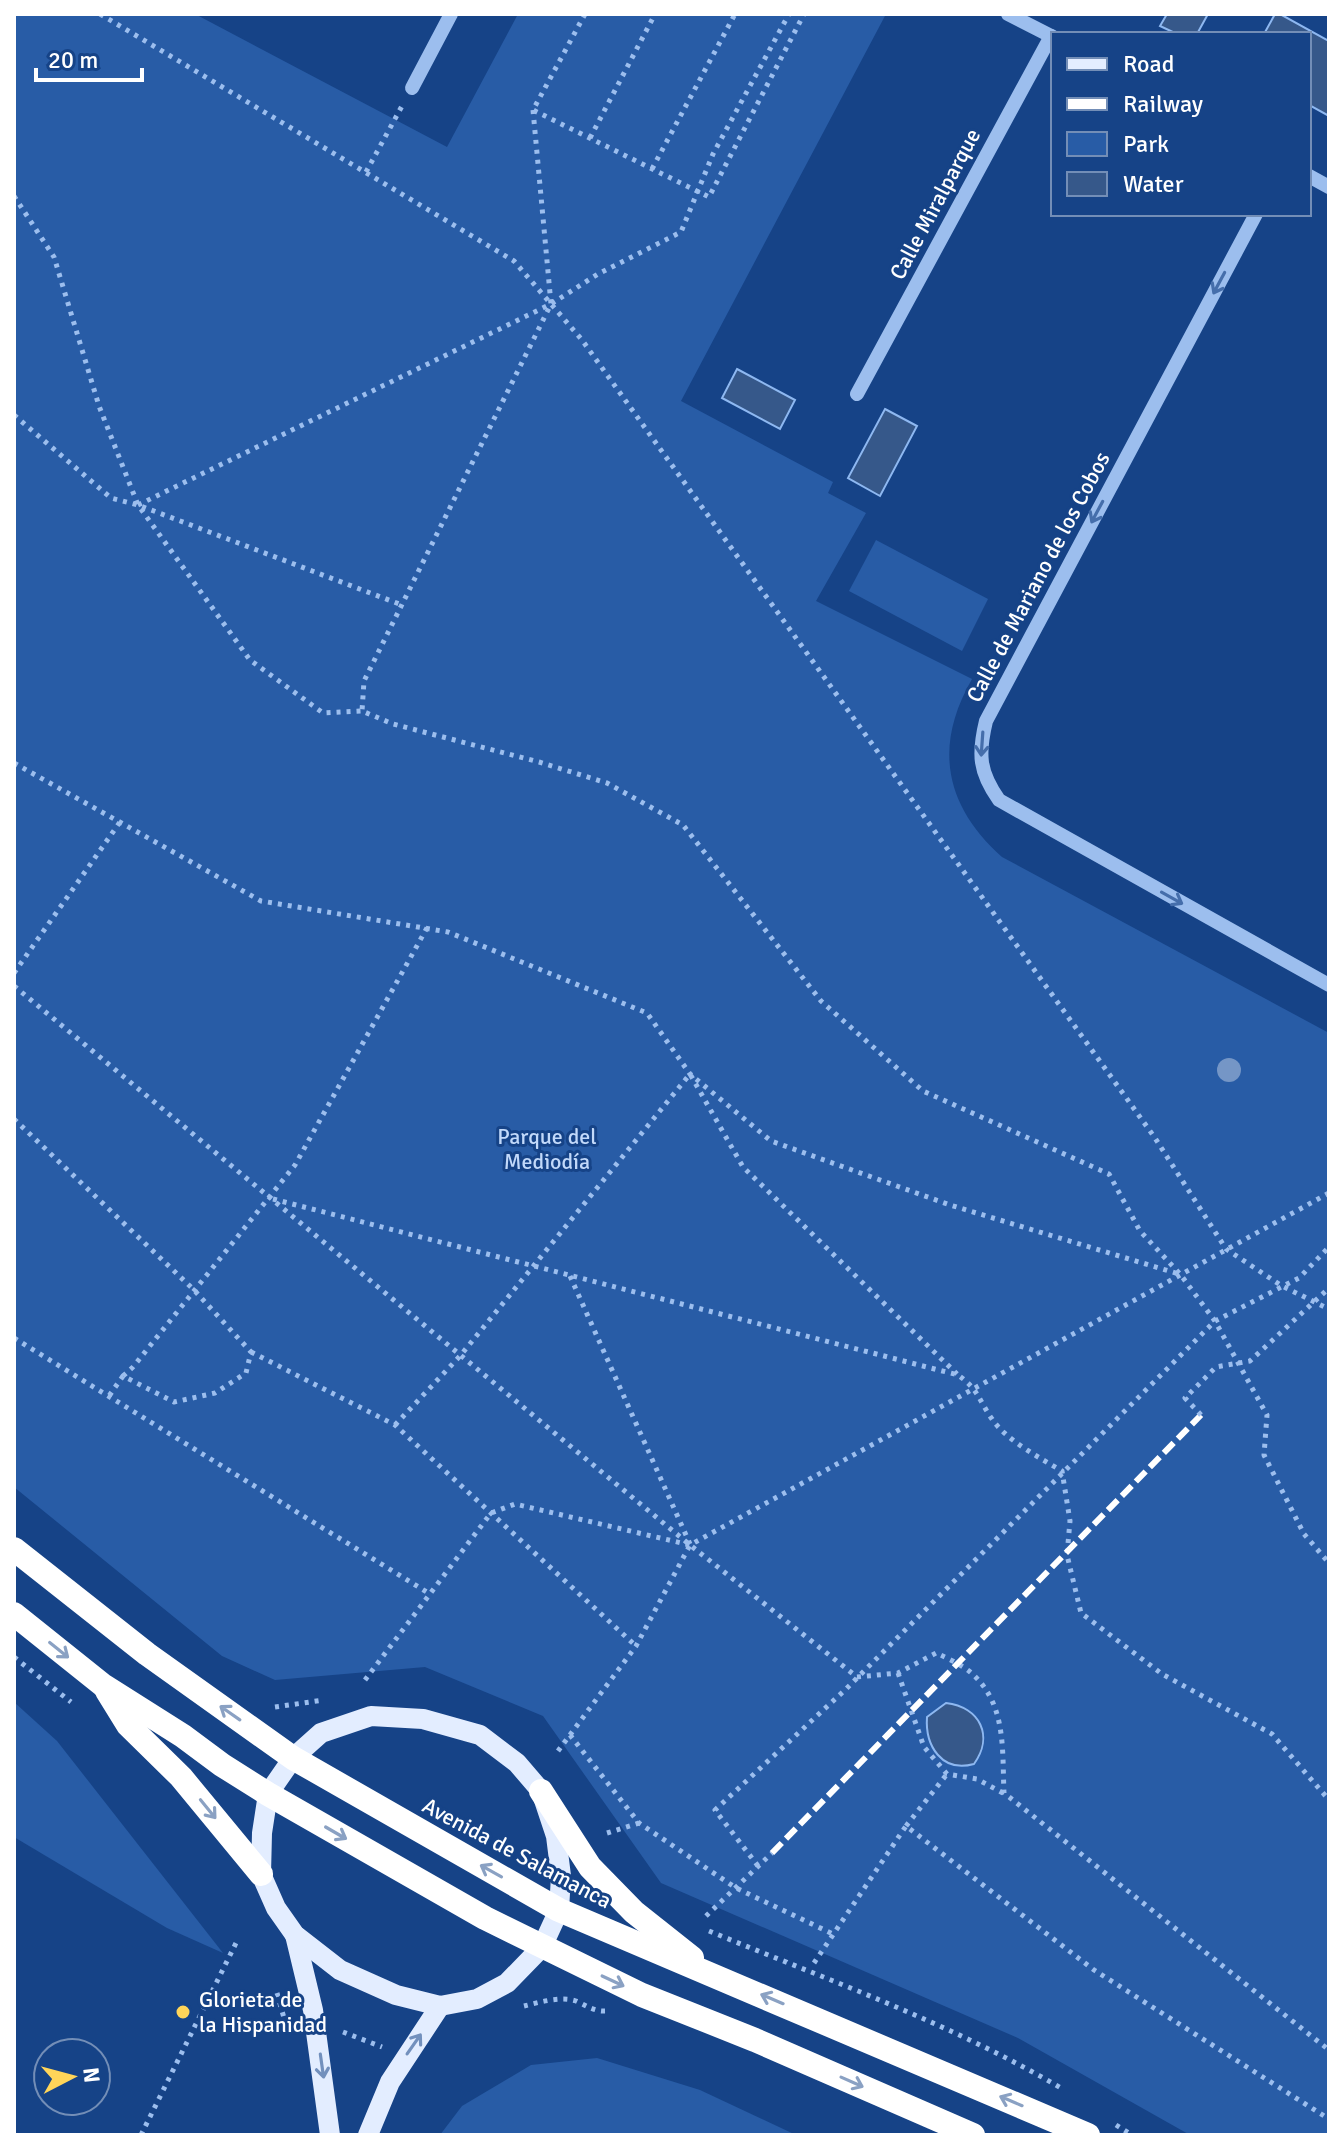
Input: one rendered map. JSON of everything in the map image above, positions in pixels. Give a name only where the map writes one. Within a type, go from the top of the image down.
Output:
[{"type":"highway","name":"Avenida de Salamanca","points":[[14,1549],[147,1654],[293,1758],[559,1910],[1088,2135]]},
{"type":"highway","points":[[14,1614],[104,1686],[268,1794],[485,1918],[642,1995],[755,2040],[973,2135]]},
{"type":"highway","points":[[104,1686],[128,1725],[181,1777],[261,1874]]},
{"type":"highway","points":[[541,1791],[590,1867],[634,1912],[705,1971]]},
{"type":"main road","points":[[371,1716],[423,1719],[480,1735],[517,1763],[541,1791],[556,1836],[561,1876],[559,1910],[542,1947],[507,1983],[477,1999],[440,2006],[396,1995],[340,1970],[295,1935],[276,1908],[261,1874],[262,1833],[268,1794],[293,1758],[321,1733],[371,1716]]},
{"type":"main road","points":[[295,1935],[317,2030],[330,2135]]},
{"type":"main road","points":[[368,2135],[390,2082],[440,2006]]},
{"type":"street","points":[[412,88],[451,14]]},
{"type":"street","points":[[1008,14],[1051,36]]},
{"type":"street","name":"Calle Miralparque","points":[[857,394],[1051,38]]},
{"type":"street","points":[[1311,177],[1329,187]]},
{"type":"street","name":"Calle de Mariano de los Cobos","points":[[1255,216],[986,721],[980,748],[985,780],[999,800],[1329,985]]},
{"type":"path","points":[[100,14],[514,261],[582,340],[1155,1138],[1226,1249],[1282,1286],[1329,1309]]},
{"type":"path","points":[[362,711],[364,681],[551,304],[533,110],[585,14]]},
{"type":"path","points":[[590,138],[655,14]]},
{"type":"path","points":[[652,169],[735,14]]},
{"type":"path","points":[[138,505],[551,304],[598,274],[681,232],[713,154],[789,14]]},
{"type":"path","points":[[533,110],[709,197],[804,14]]},
{"type":"path","points":[[366,172],[412,88]]},
{"type":"path","points":[[14,196],[54,257],[99,406],[138,505],[250,660],[323,713],[362,711],[393,724],[607,783],[683,825],[821,1001],[923,1091],[1109,1174],[1140,1231],[1180,1274],[1215,1321],[1267,1415],[1264,1455],[1304,1534],[1329,1563]]},
{"type":"path","points":[[14,415],[111,498],[138,505],[402,605]]},
{"type":"path","points":[[14,763],[261,901],[428,926],[647,1013],[690,1074],[743,1167],[974,1387],[993,1422],[1031,1453],[1062,1471]]},
{"type":"path","points":[[14,973],[120,822]]},
{"type":"path","points":[[109,1396],[295,1165],[428,926]]},
{"type":"path","points":[[14,986],[690,1545],[857,1677],[898,1673],[936,1653],[969,1671],[992,1696],[1002,1728],[1004,1793]]},
{"type":"path","points":[[690,1074],[771,1141],[950,1205],[1180,1274]]},
{"type":"path","points":[[395,1425],[460,1356],[690,1074]]},
{"type":"path","points":[[14,1119],[194,1290],[251,1352],[395,1425],[636,1646]]},
{"type":"path","points":[[558,1751],[636,1646],[690,1545],[1329,1193]]},
{"type":"path","points":[[270,1198],[958,1375]]},
{"type":"path","points":[[758,1866],[715,1810],[857,1677],[1215,1321],[1299,1278],[1329,1247]]},
{"type":"path","points":[[570,1275],[690,1545]]},
{"type":"path","points":[[1201,1415],[1185,1398],[1216,1367],[1250,1361],[1329,1288]]},
{"type":"path","points":[[14,1338],[430,1594]]},
{"type":"path","points":[[123,1376],[174,1402],[215,1393],[246,1373],[251,1352]]},
{"type":"path","points":[[1062,1471],[1070,1521],[1067,1555],[1081,1613],[1162,1674],[1272,1734],[1329,1800]]},
{"type":"path","points":[[365,1680],[491,1513],[515,1504],[690,1545]]},
{"type":"path","points":[[14,1657],[76,1706]]},
{"type":"path","points":[[898,1673],[924,1747],[947,1774],[977,1779],[1004,1793],[1329,2050]]},
{"type":"path","points":[[570,1735],[639,1823],[736,1888],[833,1934]]},
{"type":"path","points":[[814,1963],[906,1826],[947,1774]]},
{"type":"path","points":[[607,1833],[639,1823]]},
{"type":"path","points":[[906,1826],[1094,1970],[1329,2119]]},
{"type":"path","points":[[706,1916],[772,1853]]},
{"type":"path","points":[[141,2135],[238,1939]]},
{"type":"path","points":[[276,1987],[281,2013],[294,2032],[341,2031],[406,2056]]},
{"type":"path","points":[[522,2007],[544,2001],[572,2000],[598,2012],[613,2011]]},
{"type":"green space","name":"Parque del Mediodía","points":[[14,14],[195,14],[447,147],[518,14],[886,14],[681,401],[833,482],[828,493],[866,513],[816,601],[972,679],[952,728],[949,752],[951,774],[957,796],[968,817],[1002,857],[1329,1033],[1329,2135],[1190,2135],[1018,2038],[661,1883],[543,1716],[425,1667],[275,1680],[222,1656],[14,1487]]},
{"type":"green space","points":[[876,540],[988,599],[962,651],[849,591]]},
{"type":"green space","points":[[14,1702],[57,1741],[223,1953],[167,1928],[14,1837]]},
{"type":"green space","points":[[597,2058],[700,2090],[796,2135],[440,2135],[462,2106],[531,2065]]},
{"type":"water","points":[[1167,14],[1208,14],[1198,32],[1173,32],[1160,26]]},
{"type":"water","points":[[1275,14],[1280,14],[1329,41],[1329,116],[1311,106],[1311,32],[1265,32]]},
{"type":"water","points":[[737,369],[795,400],[780,429],[722,398]]},
{"type":"water","points":[[885,409],[917,426],[880,496],[848,478]]},
{"type":"water","points":[[946,1703],[968,1710],[980,1724],[983,1743],[974,1764],[953,1765],[938,1755],[933,1747],[927,1717]]},
{"type":"railway","points":[[772,1853],[1201,1415]]},
{"type":"place","name":"Glorieta de la Hispanidad","points":[[183,2012]]}]
